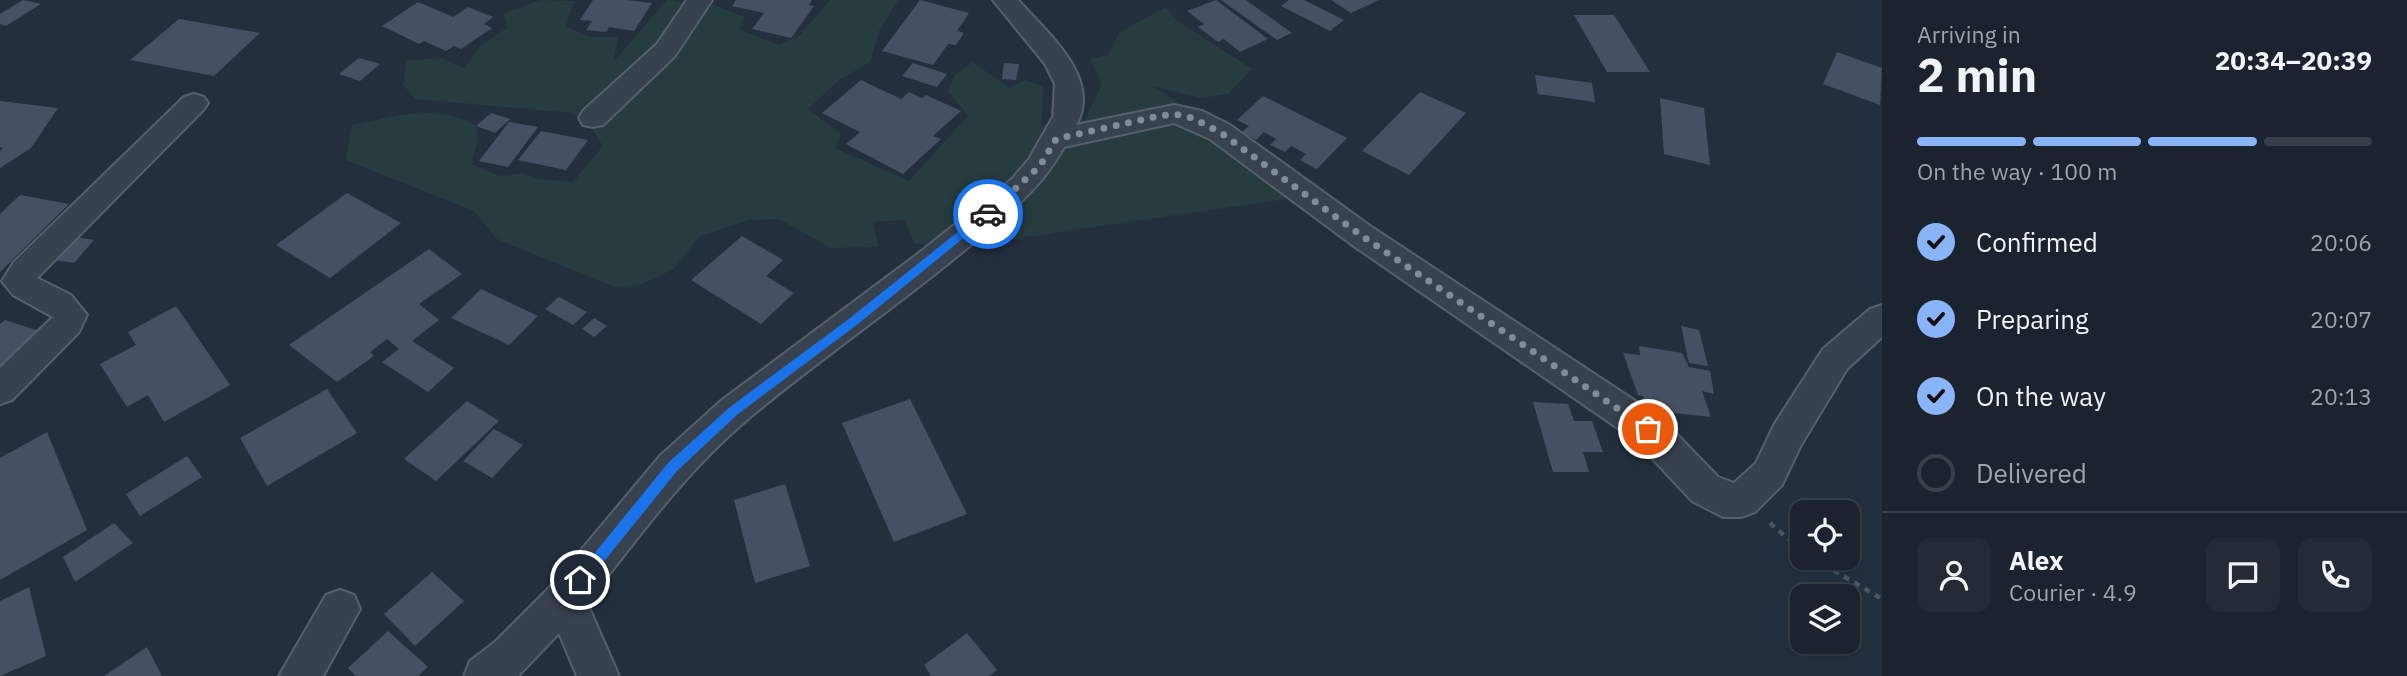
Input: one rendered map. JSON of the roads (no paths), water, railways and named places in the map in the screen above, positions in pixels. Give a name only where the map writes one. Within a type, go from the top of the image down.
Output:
[{"type":"street","points":[[593,118],[666,50],[699,0]]},
{"type":"street","points":[[485,676],[510,656],[565,599],[673,467],[734,410],[854,321],[1022,186],[1040,166],[1067,117],[1069,84],[1057,61],[1005,0]]},
{"type":"street","points":[[0,390],[67,323],[71,315],[66,307],[24,287],[18,281],[25,270],[194,103]]},
{"type":"street","points":[[1056,139],[1174,114],[1192,118],[1220,132],[1362,236],[1648,429],[1665,443],[1705,489],[1723,500],[1742,500],[1769,474],[1787,436],[1835,359],[1882,318]]},
{"type":"street","points":[[565,599],[598,676]]},
{"type":"street","points":[[300,676],[340,610]]}]
